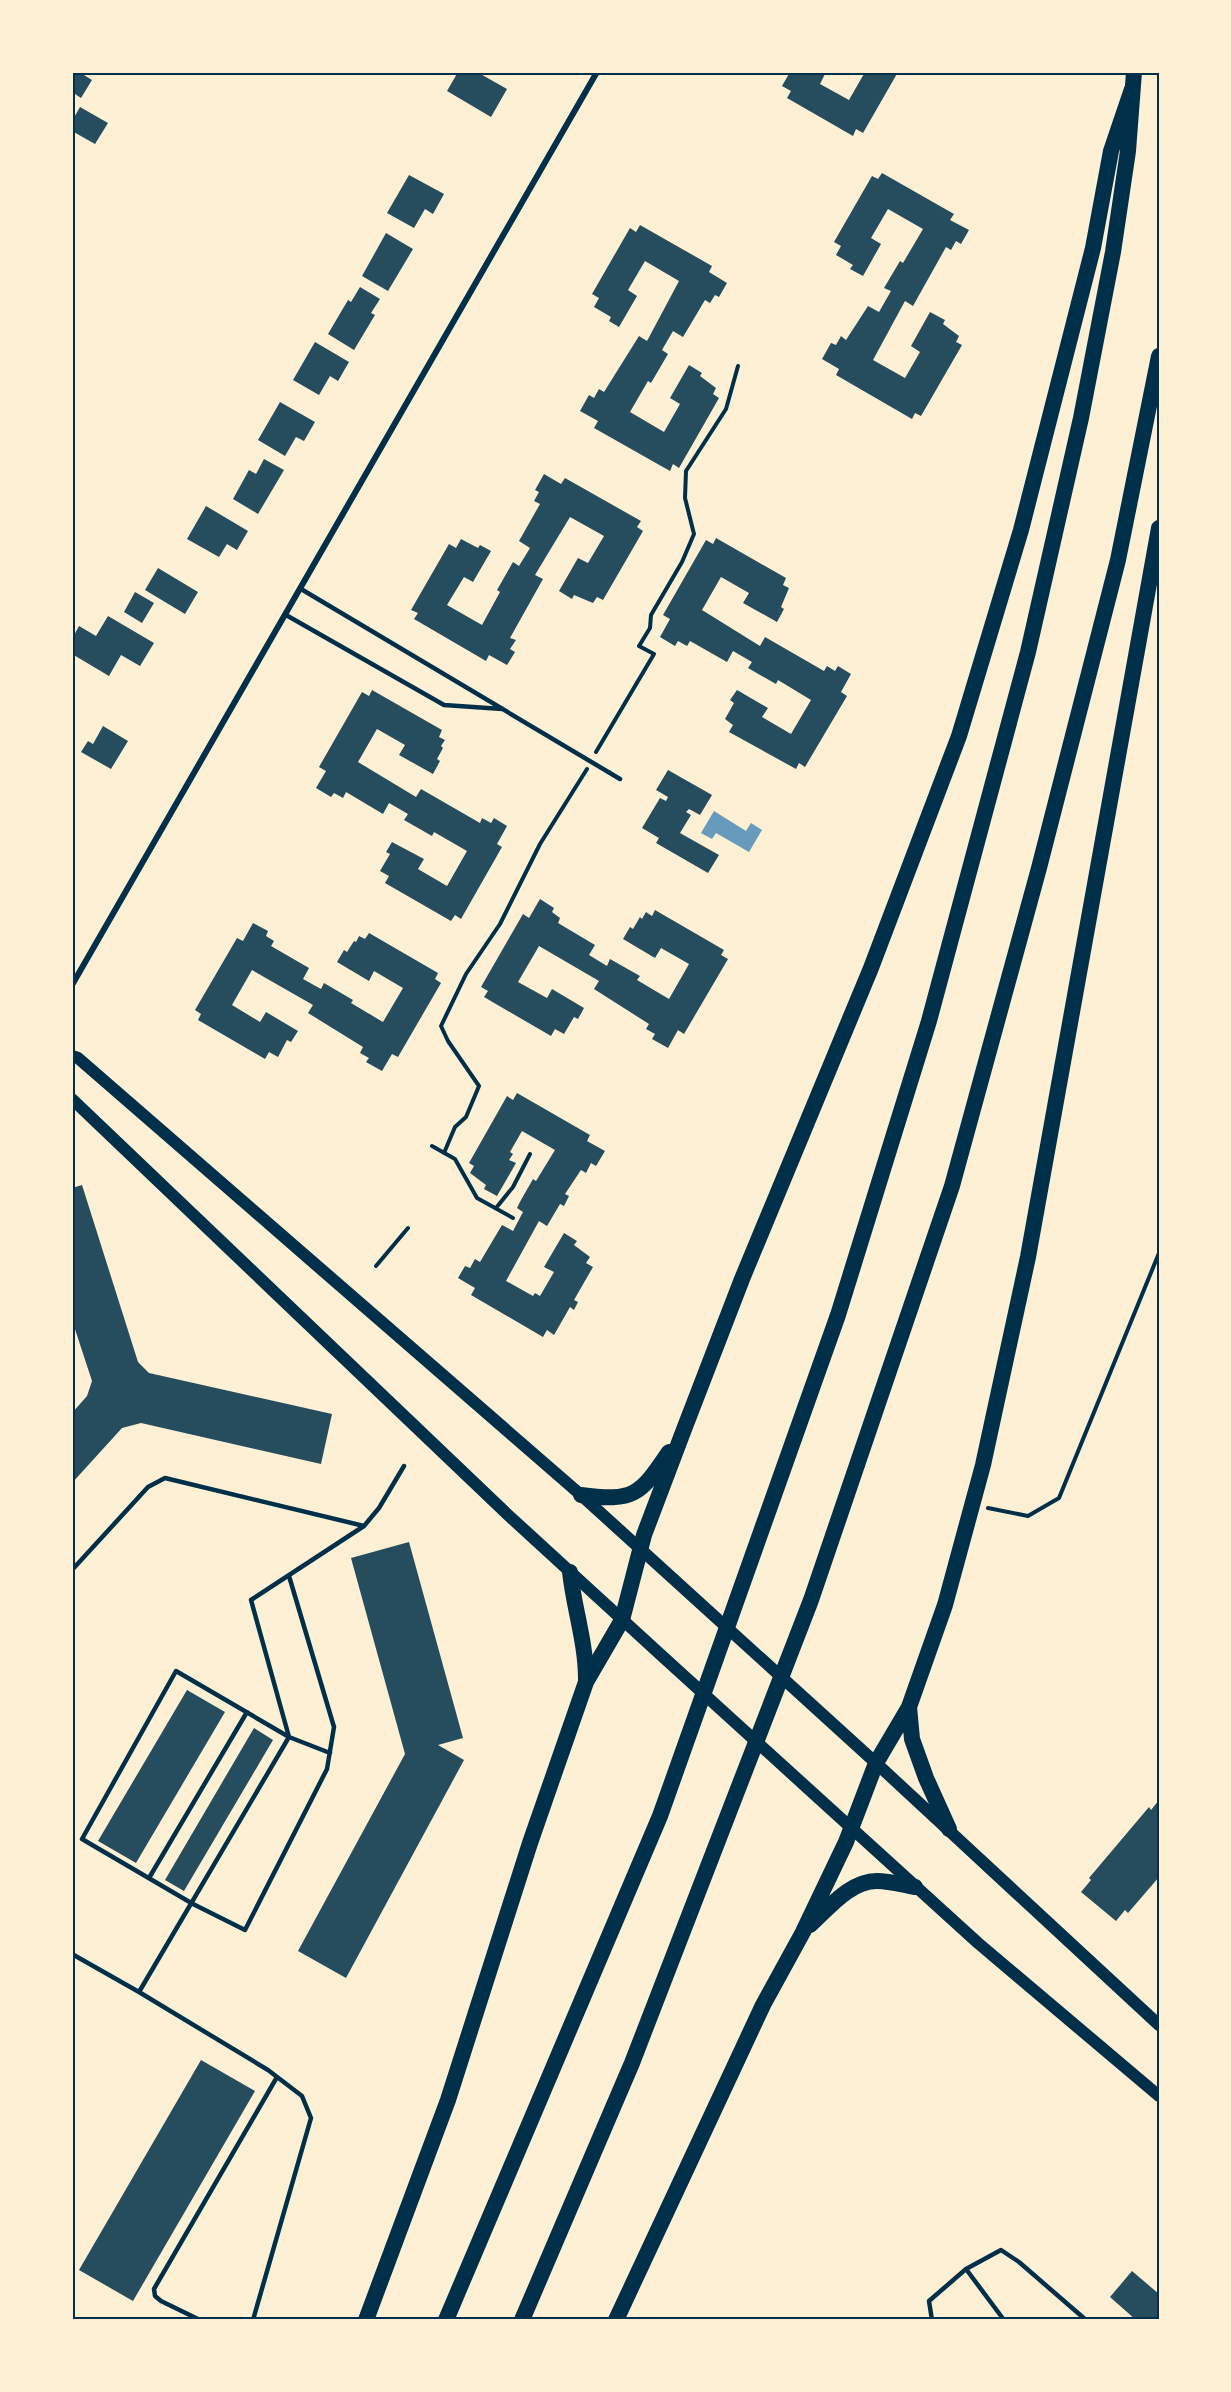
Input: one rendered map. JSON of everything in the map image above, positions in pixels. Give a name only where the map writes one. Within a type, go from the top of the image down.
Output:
[{"type":"highway","points":[[366,2320],[448,2100],[530,1843],[586,1682],[622,1620],[642,1550],[644,1535],[683,1432],[742,1278],[871,968],[959,736],[1021,530],[1093,248],[1111,151],[1133,80]]},
{"type":"highway","points":[[446,2320],[660,1816],[838,1315],[929,1021],[1028,652],[1081,418],[1113,252],[1128,151],[1133,80]]},
{"type":"highway","points":[[522,2320],[632,2063],[812,1600],[952,1186],[1039,868],[1118,560],[1159,356]]},
{"type":"highway","points":[[616,2320],[763,2005],[803,1932],[846,1842],[876,1763],[909,1707],[945,1605],[983,1465],[1028,1257],[1159,528]]},
{"type":"highway","points":[[581,1495],[619,1498],[633,1495],[648,1483],[683,1432]]},
{"type":"highway","points":[[570,1572],[573,1603],[583,1640],[586,1682]]},
{"type":"highway","points":[[909,1707],[912,1739],[926,1778],[949,1829]]},
{"type":"highway","points":[[803,1932],[846,1893],[861,1883],[877,1881],[915,1887]]},
{"type":"main road","points":[[72,1056],[78,1058],[581,1495],[949,1829],[1159,2025]]},
{"type":"main road","points":[[72,1099],[622,1620],[915,1887],[1159,2096]]},
{"type":"street","points":[[72,985],[597,72]]},
{"type":"lane","points":[[301,589],[505,709],[620,780]]},
{"type":"lane","points":[[286,615],[444,705],[505,709]]},
{"type":"lane","points":[[139,1992],[193,1904],[289,1737],[251,1600],[364,1526],[379,1508],[404,1466]]},
{"type":"lane","points":[[72,1570],[148,1487],[165,1478],[364,1526]]},
{"type":"lane","points":[[289,1576],[334,1727],[330,1753],[327,1769],[245,1930],[193,1904],[82,1839],[176,1671],[289,1737],[330,1753]]},
{"type":"lane","points":[[149,1878],[247,1712]]},
{"type":"lane","points":[[72,1954],[139,1992],[277,2077],[302,2096],[311,2118],[254,2320]]},
{"type":"lane","points":[[200,2320],[161,2301],[155,2296],[154,2289],[277,2077]]},
{"type":"lane","points":[[932,2320],[929,2301],[966,2269],[1001,2250],[1019,2262],[1086,2320]]},
{"type":"lane","points":[[966,2269],[1004,2320]]},
{"type":"path","points":[[444,1153],[455,1127],[466,1117],[479,1086],[448,1041],[441,1026],[466,974],[500,924],[540,844],[654,654],[639,646],[650,628],[651,615],[682,562],[694,534],[685,498],[687,471],[726,409],[738,366]]},
{"type":"path","points":[[432,1146],[455,1159],[477,1198],[513,1218]]},
{"type":"path","points":[[496,1208],[513,1187],[530,1154]]},
{"type":"path","points":[[376,1266],[408,1227]]},
{"type":"path","points":[[972,1505],[1028,1516],[1059,1498],[1159,1253]]},
{"type":"water","points":[[714,811],[746,831],[751,823],[762,830],[749,852],[716,833],[712,839],[701,833]]},
{"type":"building","points":[[72,72],[79,72],[92,80],[81,98],[72,92]]},
{"type":"building","points":[[458,72],[477,72],[507,89],[491,117],[447,91]]},
{"type":"building","points":[[790,72],[822,72],[825,74],[820,84],[849,100],[865,72],[898,72],[863,133],[856,129],[853,136],[787,98],[791,91],[782,86]]},
{"type":"building","points":[[80,107],[108,123],[95,144],[72,131],[72,121]]},
{"type":"building","points":[[882,173],[954,214],[950,220],[969,230],[961,244],[956,241],[951,250],[946,247],[913,306],[905,301],[873,360],[905,378],[920,352],[911,346],[930,312],[945,320],[943,324],[959,336],[956,342],[962,345],[921,416],[915,413],[912,419],[836,375],[839,369],[822,359],[831,343],[836,345],[841,336],[846,340],[868,306],[879,312],[891,291],[884,288],[900,261],[903,263],[923,229],[888,209],[871,238],[881,244],[863,276],[850,269],[853,265],[836,255],[841,246],[834,242],[872,176],[878,179]]},
{"type":"building","points":[[409,175],[444,194],[433,214],[425,209],[414,228],[387,213]]},
{"type":"building","points":[[640,225],[712,266],[709,272],[727,283],[719,297],[715,295],[710,303],[705,300],[683,337],[673,331],[662,350],[668,354],[651,383],[648,381],[630,412],[664,432],[680,404],[670,398],[689,365],[702,373],[700,376],[716,388],[713,394],[719,398],[679,468],[673,464],[670,471],[594,428],[598,421],[580,411],[589,395],[594,398],[599,389],[604,392],[639,336],[647,341],[679,281],[645,261],[628,290],[637,296],[619,327],[609,321],[611,317],[594,307],[599,298],[592,294],[630,228],[636,232]]},
{"type":"building","points":[[386,233],[413,249],[388,291],[362,276]]},
{"type":"building","points":[[360,287],[380,299],[371,313],[375,315],[354,350],[328,334],[348,300],[351,302]]},
{"type":"building","points":[[315,342],[349,362],[338,381],[330,376],[319,395],[293,380]]},
{"type":"building","points":[[280,402],[315,422],[304,441],[296,437],[285,456],[258,440]]},
{"type":"building","points":[[264,459],[284,470],[258,514],[233,499],[249,470],[256,474]]},
{"type":"building","points":[[544,474],[561,484],[565,478],[641,521],[637,527],[643,531],[603,600],[597,597],[593,603],[574,595],[572,599],[559,591],[578,558],[588,563],[604,536],[570,517],[535,575],[543,579],[510,638],[516,640],[510,649],[515,652],[507,665],[489,655],[486,661],[414,619],[418,613],[411,610],[449,544],[456,548],[461,539],[478,548],[480,545],[491,551],[473,582],[464,577],[447,605],[482,625],[500,592],[497,590],[513,562],[519,566],[530,548],[519,541],[540,504],[534,501],[539,492],[535,490]]},
{"type":"building","points":[[206,506],[248,531],[237,550],[227,544],[219,557],[187,539]]},
{"type":"building","points":[[716,538],[786,578],[783,585],[789,588],[781,607],[784,609],[777,622],[743,603],[749,593],[721,577],[702,610],[760,646],[765,637],[824,671],[827,666],[835,671],[838,666],[851,674],[841,692],[847,696],[805,767],[799,763],[796,769],[729,732],[733,725],[725,719],[734,703],[730,700],[737,690],[768,708],[762,717],[791,734],[811,700],[778,680],[776,684],[748,668],[752,662],[733,651],[727,662],[690,641],[687,646],[678,641],[675,646],[660,637],[670,619],[663,615],[706,540],[713,544]]},
{"type":"building","points":[[158,568],[198,592],[185,614],[145,590]]},
{"type":"building","points":[[135,592],[154,603],[142,623],[124,612]]},
{"type":"building","points":[[108,616],[154,643],[140,666],[121,655],[109,676],[72,654],[72,639],[79,626],[96,636]]},
{"type":"building","points":[[372,690],[442,730],[439,737],[445,740],[437,759],[440,761],[433,774],[399,755],[405,745],[377,729],[358,762],[416,797],[421,789],[480,823],[482,818],[491,823],[494,818],[507,826],[497,844],[502,847],[461,919],[455,915],[451,921],[385,883],[389,876],[380,871],[390,854],[386,852],[392,842],[424,859],[418,869],[447,886],[467,851],[434,832],[432,836],[404,820],[408,814],[389,803],[383,814],[346,792],[343,798],[334,793],[331,797],[316,788],[326,771],[319,767],[362,692],[369,696]]},
{"type":"building","points":[[103,726],[128,741],[111,769],[81,752],[88,741],[93,744]]},
{"type":"building","points":[[668,770],[712,795],[700,815],[689,809],[686,812],[691,815],[680,833],[719,855],[708,873],[656,843],[659,838],[642,828],[660,798],[666,801],[668,797],[656,790]]},
{"type":"building","points":[[540,899],[554,908],[552,912],[560,918],[558,923],[595,945],[589,955],[607,966],[610,959],[640,976],[637,980],[669,999],[689,964],[661,948],[655,958],[623,939],[640,917],[642,919],[646,912],[652,916],[655,910],[724,950],[721,955],[728,959],[684,1034],[678,1030],[668,1048],[652,1039],[655,1034],[646,1029],[649,1024],[594,989],[599,981],[539,946],[518,982],[547,998],[552,989],[584,1008],[578,1019],[574,1017],[564,1034],[555,1029],[551,1036],[484,997],[488,991],[481,987],[523,914],[529,918]]},
{"type":"building","points":[[253,923],[268,931],[266,936],[274,941],[271,946],[309,968],[303,979],[321,989],[324,983],[353,1000],[351,1003],[383,1022],[403,988],[374,971],[369,981],[337,962],[344,950],[347,952],[359,936],[365,939],[369,933],[438,973],[435,979],[441,983],[398,1057],[392,1054],[382,1071],[366,1062],[369,1058],[360,1053],[363,1047],[308,1013],[313,1005],[252,970],[232,1005],[260,1022],[266,1012],[298,1031],[291,1042],[287,1040],[278,1057],[269,1052],[265,1059],[198,1020],[201,1014],[195,1010],[237,938],[243,941]]},
{"type":"building","points":[[517,1093],[590,1135],[587,1141],[605,1151],[596,1166],[591,1163],[586,1173],[581,1170],[565,1194],[569,1196],[564,1206],[560,1204],[547,1226],[539,1221],[506,1281],[533,1296],[535,1293],[540,1296],[554,1272],[544,1267],[564,1233],[577,1241],[574,1245],[590,1257],[586,1263],[593,1267],[574,1300],[578,1302],[574,1310],[570,1307],[554,1335],[547,1330],[543,1337],[471,1295],[475,1288],[458,1278],[465,1266],[470,1268],[475,1259],[480,1262],[502,1225],[513,1231],[523,1212],[517,1208],[521,1200],[533,1179],[536,1181],[555,1150],[522,1131],[510,1152],[513,1154],[509,1160],[516,1163],[497,1196],[484,1189],[486,1185],[470,1173],[474,1166],[469,1163],[507,1096],[513,1100]]},
{"type":"building","points":[[82,1185],[138,1362],[149,1373],[332,1414],[321,1464],[141,1423],[122,1428],[72,1483],[72,1413],[87,1396],[92,1381],[72,1320],[72,1188]]},
{"type":"building","points":[[409,1542],[463,1738],[438,1745],[464,1760],[346,1978],[298,1951],[405,1754],[351,1558]]},
{"type":"building","points":[[187,1690],[225,1712],[136,1863],[98,1841]]},
{"type":"building","points":[[254,1728],[273,1740],[184,1891],[165,1880]]},
{"type":"building","points":[[1159,1800],[1159,1877],[1128,1913],[1125,1910],[1116,1921],[1081,1892],[1091,1880],[1089,1878],[1149,1807],[1151,1810]]},
{"type":"building","points":[[201,2060],[255,2091],[133,2301],[79,2270]]},
{"type":"building","points":[[1132,2271],[1159,2294],[1159,2320],[1136,2320],[1110,2297]]}]
